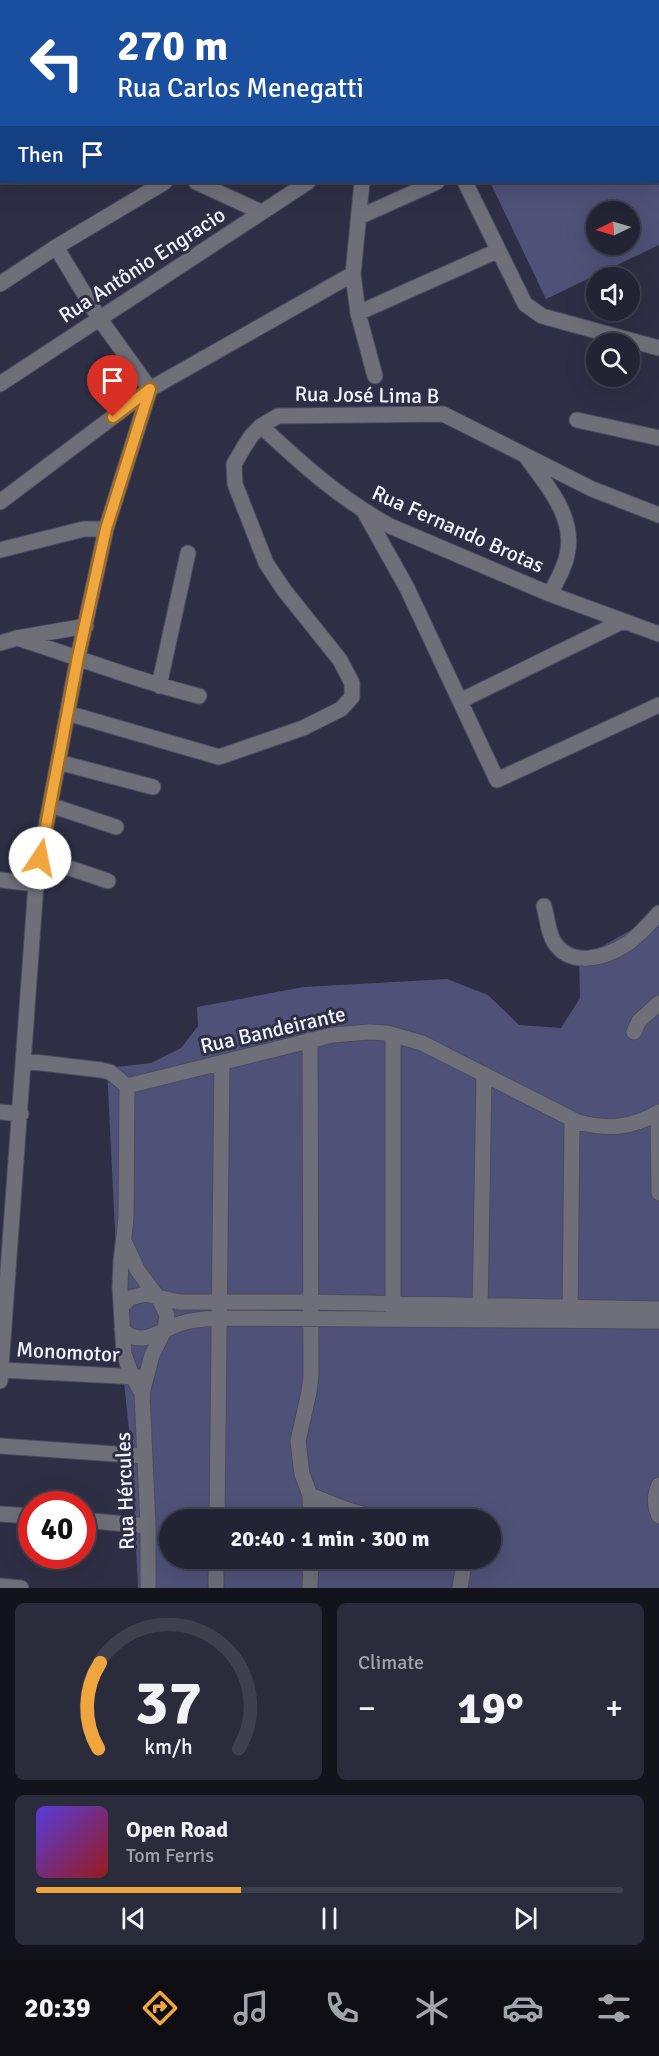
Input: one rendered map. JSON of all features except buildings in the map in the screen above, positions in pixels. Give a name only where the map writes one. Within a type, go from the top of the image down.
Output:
[{"type":"street","points":[[0,284],[56,247],[163,183]]},
{"type":"street","points":[[198,183],[261,212]]},
{"type":"street","name":"Rua Antônio Engracio","points":[[0,384],[306,183]]},
{"type":"street","points":[[362,183],[353,274],[358,313],[375,376]]},
{"type":"street","points":[[359,217],[435,183]]},
{"type":"street","points":[[465,183],[525,304],[542,316],[659,348]]},
{"type":"street","points":[[56,247],[99,318],[150,389]]},
{"type":"street","points":[[358,313],[497,251]]},
{"type":"street","points":[[0,502],[150,389],[353,274]]},
{"type":"street","points":[[1,1375],[36,884],[78,657],[106,529],[150,389]]},
{"type":"street","name":"Rua José Lima B","points":[[261,426],[278,416],[442,414],[592,489],[659,515]]},
{"type":"street","points":[[577,420],[659,438]]},
{"type":"street","points":[[67,713],[219,757],[303,728],[341,709],[352,697],[352,683],[340,660],[284,590],[266,563],[235,484],[234,464],[252,435],[261,426]]},
{"type":"street","name":"Rua Fernando Brotas","points":[[261,426],[315,476],[365,513],[390,526],[550,594],[659,634]]},
{"type":"street","points":[[526,455],[558,501],[569,539],[567,556],[550,594]]},
{"type":"street","points":[[365,513],[407,588],[497,780],[659,705]]},
{"type":"street","points":[[0,550],[84,529],[106,529]]},
{"type":"street","points":[[159,686],[188,553]]},
{"type":"street","points":[[460,701],[623,621]]},
{"type":"street","points":[[0,643],[86,626]]},
{"type":"street","points":[[17,638],[159,686],[199,696]]},
{"type":"street","points":[[58,762],[153,787]]},
{"type":"street","points":[[50,805],[116,827]]},
{"type":"street","points":[[40,858],[108,880]]},
{"type":"street","points":[[0,880],[36,884]]},
{"type":"street","points":[[544,906],[553,941],[570,955],[580,958],[605,955],[626,944],[659,913]]},
{"type":"street","points":[[634,1032],[639,1021],[659,1003]]},
{"type":"street","name":"Rua Bandeirante","points":[[127,1086],[310,1040],[351,1032],[369,1032],[393,1035],[422,1043],[572,1119],[594,1127],[627,1126],[658,1113]]},
{"type":"street","points":[[393,1035],[393,1311]]},
{"type":"street","points":[[310,1040],[309,1392],[298,1441],[302,1474],[310,1494],[311,1509]]},
{"type":"street","points":[[25,1061],[101,1070],[118,1077],[127,1086]]},
{"type":"street","points":[[217,1509],[222,1063]]},
{"type":"street","points":[[480,1312],[484,1074]]},
{"type":"street","name":"Rua Hércules","points":[[127,1086],[126,1218],[120,1278],[122,1329],[124,1354],[139,1377],[142,1393],[148,1526],[148,1588]]},
{"type":"street","points":[[0,1112],[21,1114]]},
{"type":"street","points":[[658,1113],[659,1194]]},
{"type":"street","points":[[570,1313],[572,1119]]},
{"type":"street","points":[[124,1241],[167,1315],[165,1329],[139,1377]]},
{"type":"street","points":[[122,1306],[125,1301],[136,1295],[145,1294],[159,1299],[220,1310],[570,1313],[659,1309]]},
{"type":"street","points":[[570,1313],[659,1319],[659,1297]]},
{"type":"street","points":[[122,1329],[139,1339],[146,1339],[165,1329],[220,1310]]},
{"type":"street","name":"Monomotor","points":[[1,1375],[139,1377]]},
{"type":"street","points":[[0,1446],[145,1456]]},
{"type":"street","points":[[659,1485],[655,1497],[659,1516]]},
{"type":"street","points":[[310,1494],[349,1509]]},
{"type":"street","points":[[0,1514],[18,1515]]},
{"type":"street","points":[[96,1521],[148,1526]]},
{"type":"street","points":[[216,1569],[216,1588]]},
{"type":"street","points":[[310,1588],[311,1569]]},
{"type":"street","points":[[460,1588],[463,1569]]},
{"type":"street","points":[[0,1586],[21,1588]]},
{"type":"shaded area","points":[[490,183],[659,183],[659,245],[640,254],[640,201],[586,201],[586,255],[638,255],[613,267],[586,267],[586,280],[546,299]]},
{"type":"shaded area","points":[[659,914],[659,1588],[138,1588],[132,1460],[121,1353],[107,1068],[151,1063],[181,1048],[198,1026],[197,1007],[304,987],[447,979],[488,995],[519,1025],[561,1028],[580,998],[579,957]]},
{"type":"route","points":[[40,858],[78,657],[106,529],[150,389],[113,417]]}]
